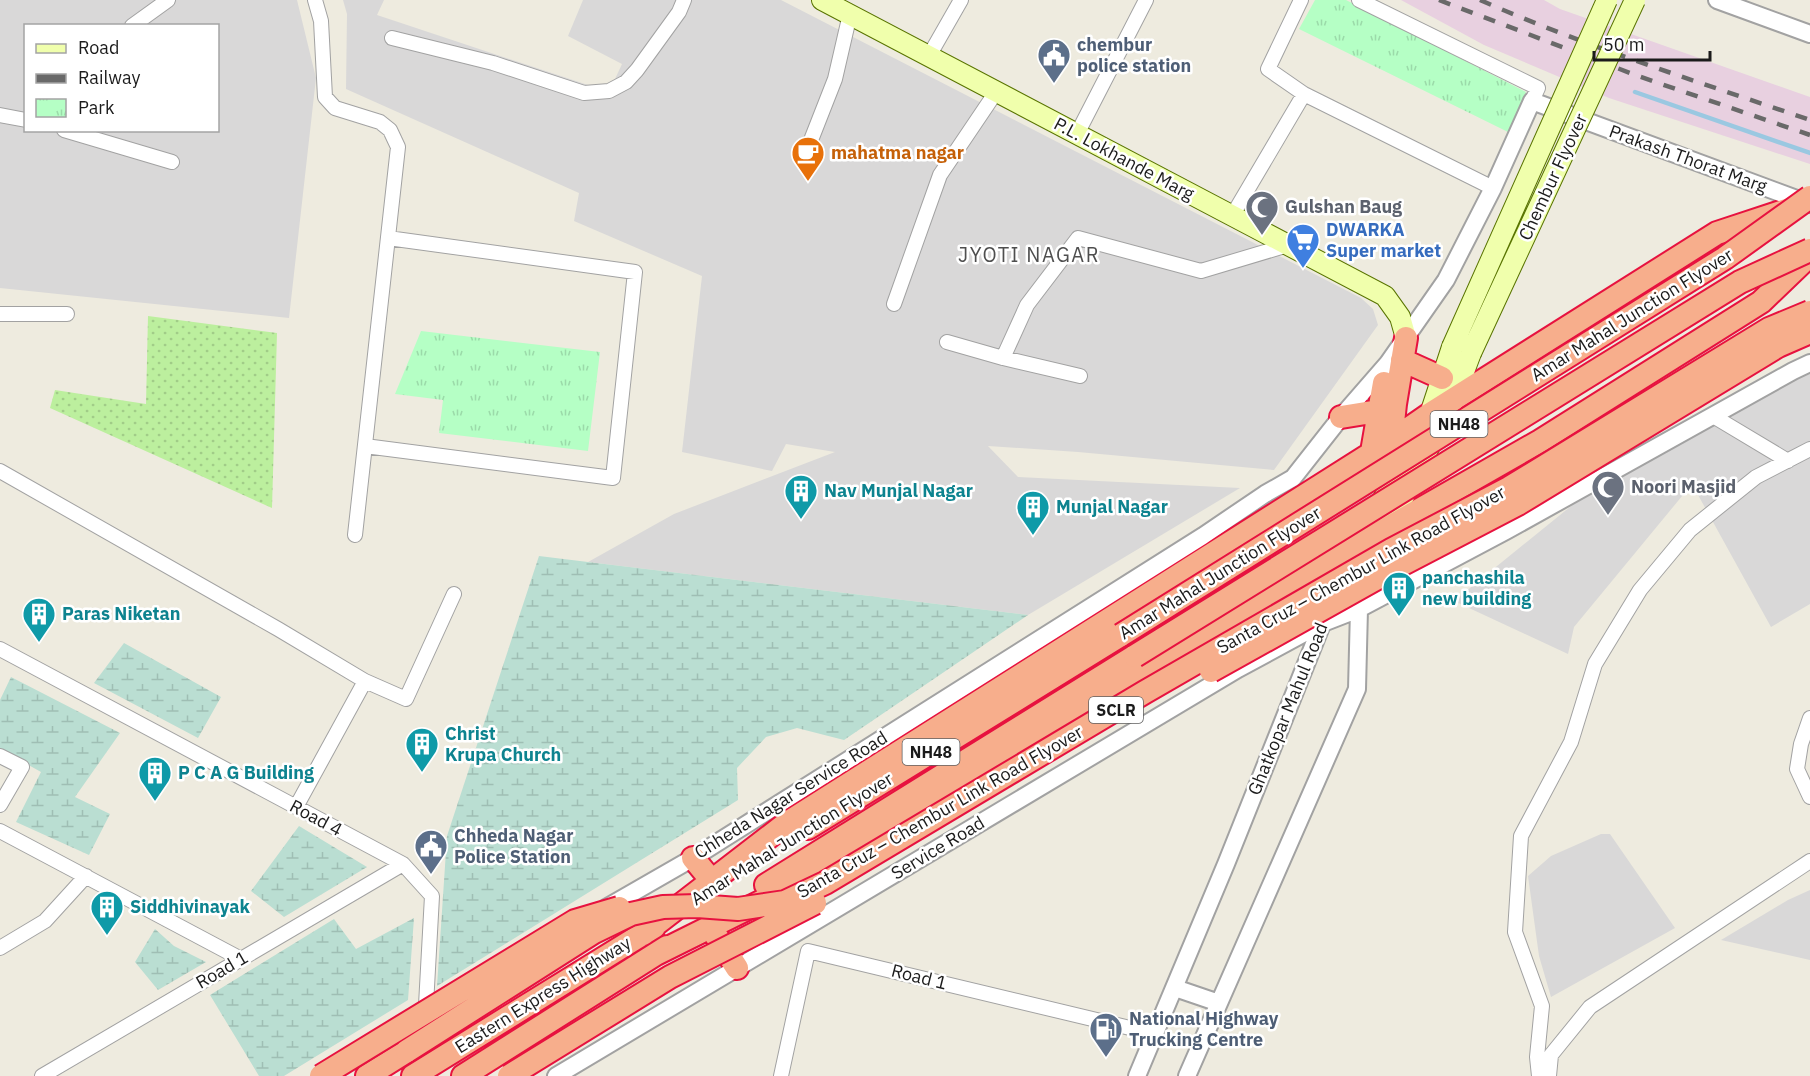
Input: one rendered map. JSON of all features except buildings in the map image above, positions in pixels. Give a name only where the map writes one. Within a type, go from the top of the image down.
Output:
[{"type":"highway","points":[[643,934],[787,823],[1717,233],[1805,203]]},
{"type":"highway","name":"Amar Mahal Junction Flyover","points":[[643,934],[742,869],[1725,258],[1805,203]]},
{"type":"highway","name":"Amar Mahal Junction Flyover","points":[[656,954],[1740,282],[1810,250]]},
{"type":"highway","points":[[656,954],[819,873],[1312,573],[1540,441],[1761,302],[1810,255]]},
{"type":"highway","name":"Santa Cruz – Chembur Link Road Flyover","points":[[367,1076],[594,933],[631,914],[663,907],[697,906],[738,909],[784,902],[825,883],[1155,686],[1390,550],[1509,488],[1769,329],[1810,312]]},
{"type":"highway","name":"Santa Cruz – Chembur Link Road Flyover","points":[[509,1076],[670,977],[819,901],[1154,704],[1399,566],[1518,504],[1778,346],[1810,332]]},
{"type":"highway","points":[[1372,452],[1378,411],[1406,338]]},
{"type":"highway","points":[[1395,362],[1442,378]]},
{"type":"highway","points":[[1391,441],[1395,404],[1395,362]]},
{"type":"highway","points":[[1341,417],[1378,411]]},
{"type":"highway","points":[[693,858],[712,881]]},
{"type":"highway","points":[[321,1076],[575,921],[625,906],[663,907]]},
{"type":"highway","points":[[711,927],[737,968]]},
{"type":"highway","name":"Eastern Express Highway","points":[[413,1076],[643,934]]},
{"type":"highway","name":"Eastern Express Highway","points":[[462,1076],[656,954]]},
{"type":"main road","name":"P.L. Lokhande Marg","points":[[822,0],[1385,296],[1400,317],[1406,338]]},
{"type":"main road","name":"Chembur Flyover","points":[[1452,347],[1607,0]]},
{"type":"main road","name":"Chembur Flyover","points":[[1472,353],[1635,0]]},
{"type":"main road","name":"Ghatkopar Mahul Road","points":[[1350,553],[1430,414],[1452,347]]},
{"type":"main road","name":"Ghatkopar Mahul Road","points":[[1389,527],[1453,400],[1472,353]]},
{"type":"street","points":[[135,24],[168,0]]},
{"type":"street","points":[[315,0],[321,21],[325,96],[336,108],[380,122],[390,130],[398,147],[355,535]]},
{"type":"street","points":[[392,39],[493,63],[584,93],[609,91],[626,82],[637,70],[679,12],[684,0]]},
{"type":"street","points":[[929,56],[961,0]]},
{"type":"street","points":[[1077,134],[1146,0]]},
{"type":"street","points":[[1301,0],[1269,69],[1304,94],[1493,188]]},
{"type":"street","points":[[1359,0],[1538,88],[1493,188],[1446,280],[1406,338]]},
{"type":"street","points":[[1717,0],[1810,34]]},
{"type":"street","points":[[804,158],[835,79],[850,14]]},
{"type":"street","points":[[894,304],[940,175],[996,92]]},
{"type":"street","points":[[1232,216],[1304,94]]},
{"type":"street","name":"Prakash Thorat Marg","points":[[1532,101],[1805,203]]},
{"type":"street","points":[[0,115],[24,120]]},
{"type":"street","points":[[73,132],[172,162]]},
{"type":"street","points":[[365,446],[613,478],[635,272],[388,238]]},
{"type":"street","points":[[1003,358],[1027,305],[1078,238],[1201,271],[1288,245]]},
{"type":"street","points":[[0,314],[67,314]]},
{"type":"street","points":[[947,342],[1080,376]]},
{"type":"street","points":[[1323,623],[1293,478],[1341,417],[1395,362]]},
{"type":"street","name":"Service Road","points":[[556,1076],[1238,669],[1323,623],[1359,609],[1506,531],[1810,363]]},
{"type":"street","points":[[1713,416],[1788,461]]},
{"type":"street","points":[[1539,1076],[1537,1057],[1542,1006],[1515,932],[1521,836],[1571,742],[1595,664],[1640,590],[1690,530],[1756,477],[1810,449]]},
{"type":"street","points":[[0,471],[365,681],[406,699],[454,594]]},
{"type":"street","name":"Chheda Nagar Service Road","points":[[310,1076],[444,993],[552,940],[693,858],[1203,536],[1264,494],[1293,478]]},
{"type":"street","points":[[1328,481],[1350,553],[1359,609]]},
{"type":"street","name":"Ghatkopar Mahul Road","points":[[1187,1076],[1357,689],[1359,609],[1389,527]]},
{"type":"street","name":"Ghatkopar Mahul Road","points":[[1137,1076],[1350,553]]},
{"type":"street","name":"Road 4","points":[[1,651],[403,864],[432,896],[426,1005]]},
{"type":"street","points":[[296,807],[365,681]]},
{"type":"street","points":[[1810,718],[1801,744],[1797,769],[1810,797]]},
{"type":"street","points":[[0,756],[22,767],[0,804]]},
{"type":"street","points":[[0,831],[241,959]]},
{"type":"street","points":[[1549,1076],[1551,1055],[1590,1007],[1810,861]]},
{"type":"street","name":"Road 1","points":[[42,1076],[403,864]]},
{"type":"street","points":[[0,948],[45,921],[86,876]]},
{"type":"street","name":"Road 1","points":[[781,1076],[808,951],[1155,1034]]},
{"type":"street","points":[[1174,988],[1219,1003]]},
{"type":"shaded area","points":[[0,0],[297,0],[316,78],[289,318],[0,288]]},
{"type":"shaded area","points":[[343,0],[384,0],[377,15],[609,92],[622,64],[568,36],[583,0],[781,0],[1361,298],[1373,309],[1378,325],[1274,470],[988,446],[1018,477],[1240,488],[1028,615],[588,562],[674,514],[835,452],[786,444],[772,471],[682,452],[702,276],[574,221],[579,193],[346,89],[347,14]]},
{"type":"shaded area","points":[[1401,0],[1544,0],[1560,9],[1810,97],[1810,164],[1609,98],[1484,45]]},
{"type":"shaded area","points":[[1810,374],[1810,604],[1771,627],[1692,484],[1574,627],[1568,654],[1454,601],[1581,498],[1781,385]]},
{"type":"shaded area","points":[[1601,834],[1610,834],[1675,928],[1551,997],[1539,956],[1528,876],[1551,856]]},
{"type":"shaded area","points":[[1810,890],[1810,960],[1721,940],[1788,900]]},
{"type":"green space","points":[[1315,0],[1346,0],[1526,92],[1508,132],[1299,29]]},
{"type":"green space","points":[[148,316],[277,333],[272,508],[50,408],[55,390],[146,404]]},
{"type":"green space","points":[[421,331],[600,352],[588,451],[439,433],[443,400],[395,394]]},
{"type":"green space","points":[[539,556],[1028,615],[844,740],[797,728],[766,737],[737,768],[738,800],[437,986],[447,836]]},
{"type":"green space","points":[[124,643],[221,697],[198,738],[94,683]]},
{"type":"green space","points":[[11,677],[120,733],[75,797],[110,814],[89,855],[16,822],[41,772],[0,749],[0,700]]},
{"type":"green space","points":[[299,826],[367,867],[284,917],[251,891]]},
{"type":"green space","points":[[414,918],[408,1000],[284,1076],[259,1076],[210,995],[334,919],[356,949]]},
{"type":"green space","points":[[155,929],[174,946],[206,962],[158,990],[135,962]]},
{"type":"waterway","points":[[1635,92],[1810,153]]},
{"type":"railway","points":[[1439,0],[1638,76],[1810,135]]},
{"type":"railway","points":[[1480,0],[1602,49],[1810,120]]},
{"type":"place","name":"chembur police station","points":[[1054,84]]},
{"type":"place","name":"mahatma nagar","points":[[808,182]]},
{"type":"place","name":"Gulshan Baug","points":[[1262,236]]},
{"type":"place","name":"DWARKA Super market","points":[[1303,269]]},
{"type":"place","name":"Noori Masjid","points":[[1608,516]]},
{"type":"place","name":"Nav Munjal Nagar","points":[[801,520]]},
{"type":"place","name":"Munjal Nagar","points":[[1033,536]]},
{"type":"place","name":"panchashila new building","points":[[1399,617]]},
{"type":"place","name":"Paras Niketan","points":[[39,643]]},
{"type":"place","name":"Christ Krupa Church","points":[[422,773]]},
{"type":"place","name":"P C A G Building","points":[[155,802]]},
{"type":"place","name":"Chheda Nagar Police Station","points":[[431,875]]},
{"type":"place","name":"Siddhivinayak","points":[[107,936]]},
{"type":"place","name":"National Highway Trucking Centre","points":[[1106,1058]]},
{"type":"district","name":"JYOTI NAGAR","points":[[1029,255]]}]
